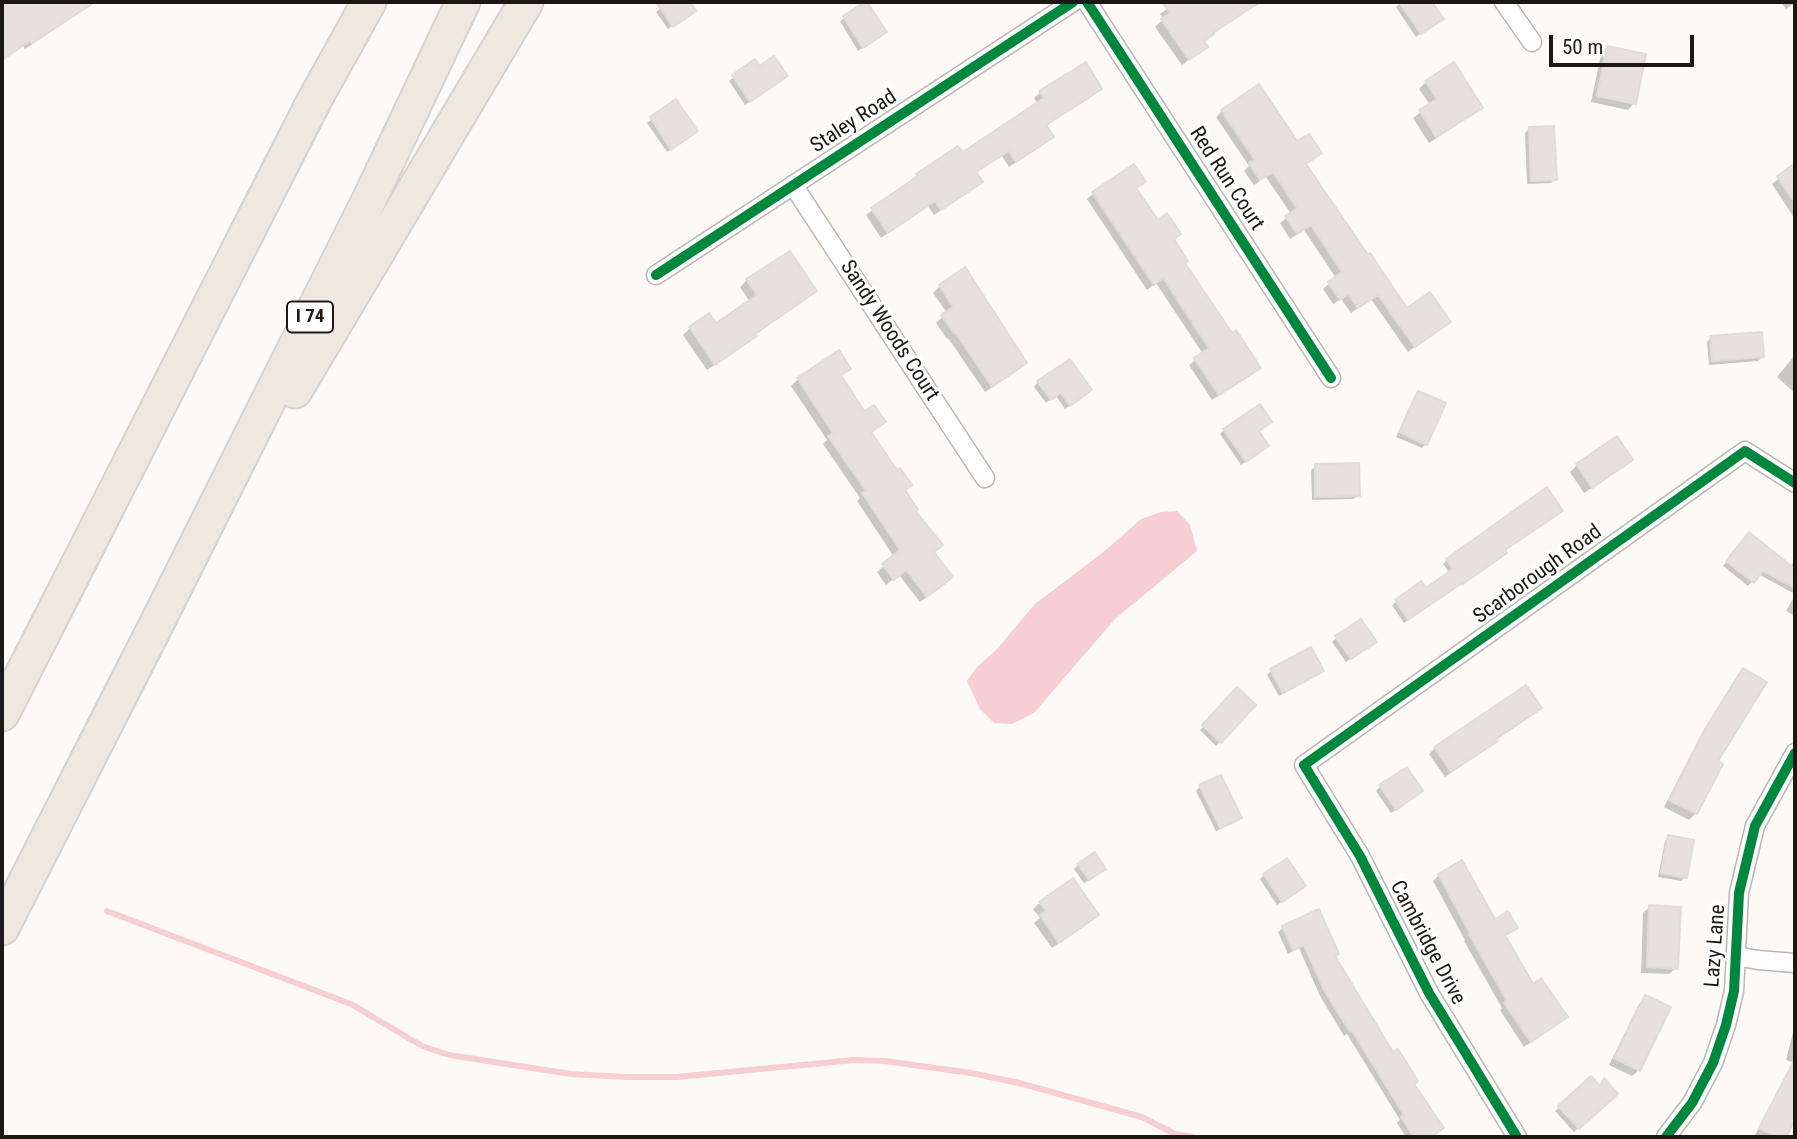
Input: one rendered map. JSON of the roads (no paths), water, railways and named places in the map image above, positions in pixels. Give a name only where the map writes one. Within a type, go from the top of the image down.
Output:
[{"type":"highway","points":[[314,101],[347,2]]},
{"type":"highway","points":[[2,714],[314,101],[369,2]]},
{"type":"highway","name":"I 74","points":[[2,928],[369,200],[463,2]]},
{"type":"highway","points":[[153,631],[526,2]]},
{"type":"street","name":"Staley Road","points":[[656,275],[1073,2]]},
{"type":"street","name":"Red Run Court","points":[[1087,2],[1331,378]]},
{"type":"street","points":[[1504,2],[1532,42]]},
{"type":"street","name":"Sandy Woods Court","points":[[793,185],[985,478]]},
{"type":"street","name":"Scarborough Road","points":[[1304,765],[1745,451],[1795,484]]},
{"type":"street","name":"Lazy Lane","points":[[1666,1137],[1692,1103],[1713,1063],[1726,1026],[1734,991],[1739,893],[1755,825],[1795,752]]},
{"type":"street","name":"Cambridge Drive","points":[[1304,765],[1360,856],[1429,993],[1517,1137]]},
{"type":"street","points":[[1736,956],[1795,963]]},
{"type":"waterway","points":[[107,911],[351,1004],[422,1046],[449,1055],[571,1074],[626,1077],[677,1077],[854,1060],[885,1061],[1019,1083],[1142,1117],[1175,1134],[1193,1137]]}]
